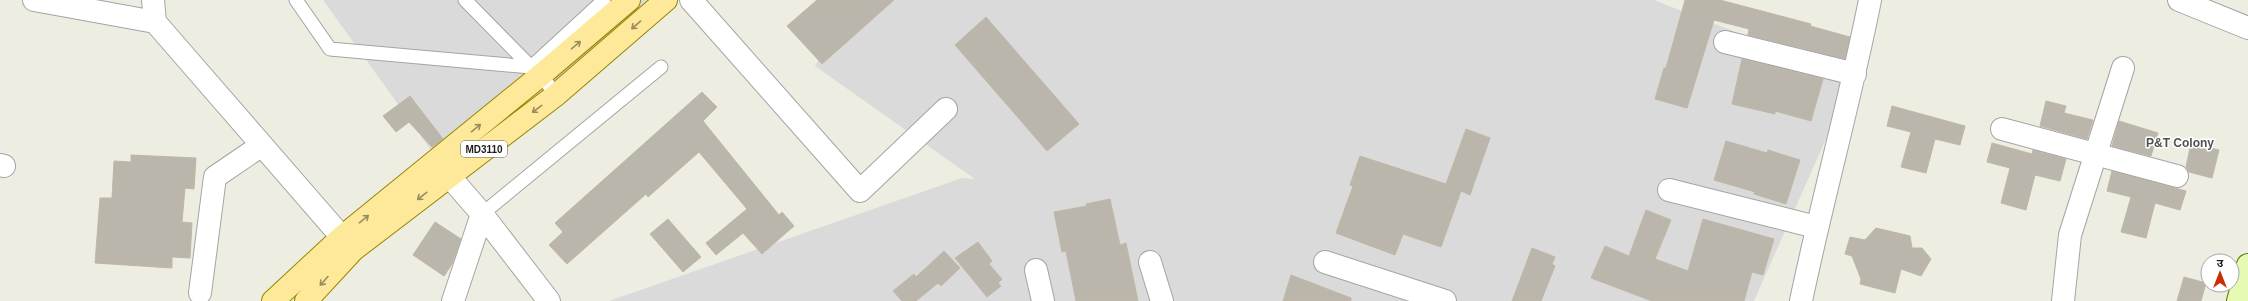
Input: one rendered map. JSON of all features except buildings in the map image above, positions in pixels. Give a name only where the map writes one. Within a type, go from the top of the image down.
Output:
[{"type":"main road","name":"MD3110","points":[[443,168],[536,71],[629,0]]},
{"type":"main road","name":"MD3110","points":[[273,301],[443,168],[556,95],[666,0]]},
{"type":"main road","name":"MD3110","points":[[306,301],[348,243]]},
{"type":"main road","points":[[2238,301],[2248,265]]},
{"type":"street","points":[[34,0],[155,22]]},
{"type":"street","points":[[153,0],[155,22],[348,243]]},
{"type":"street","points":[[692,0],[860,191],[946,109]]},
{"type":"street","points":[[1801,301],[1816,227],[1855,74],[1870,0]]},
{"type":"street","points":[[2179,0],[2248,28]]},
{"type":"street","points":[[1725,42],[1855,74]]},
{"type":"street","points":[[2063,301],[2070,235],[2097,155],[2123,68]]},
{"type":"street","points":[[2002,129],[2177,176]]},
{"type":"street","points":[[200,293],[215,177],[262,145]]},
{"type":"street","points":[[443,168],[482,214],[548,301]]},
{"type":"street","points":[[1669,190],[1816,227]]},
{"type":"street","points":[[453,301],[482,214]]},
{"type":"street","points":[[1150,262],[1162,301]]},
{"type":"street","points":[[1325,262],[1445,301]]},
{"type":"street","points":[[1036,270],[1043,301]]},
{"type":"lane","points":[[296,0],[330,49],[536,71]]},
{"type":"lane","points":[[465,0],[536,71],[556,95]]},
{"type":"lane","points":[[536,71],[604,0]]},
{"type":"lane","points":[[482,214],[661,67]]},
{"type":"shaded area","points":[[323,0],[666,0],[449,175]]},
{"type":"shaded area","points":[[853,0],[1654,0],[1853,78],[1754,301],[609,301],[962,178],[975,179],[815,66]]},
{"type":"district","name":"P&T Colony","points":[[2180,143]]}]
